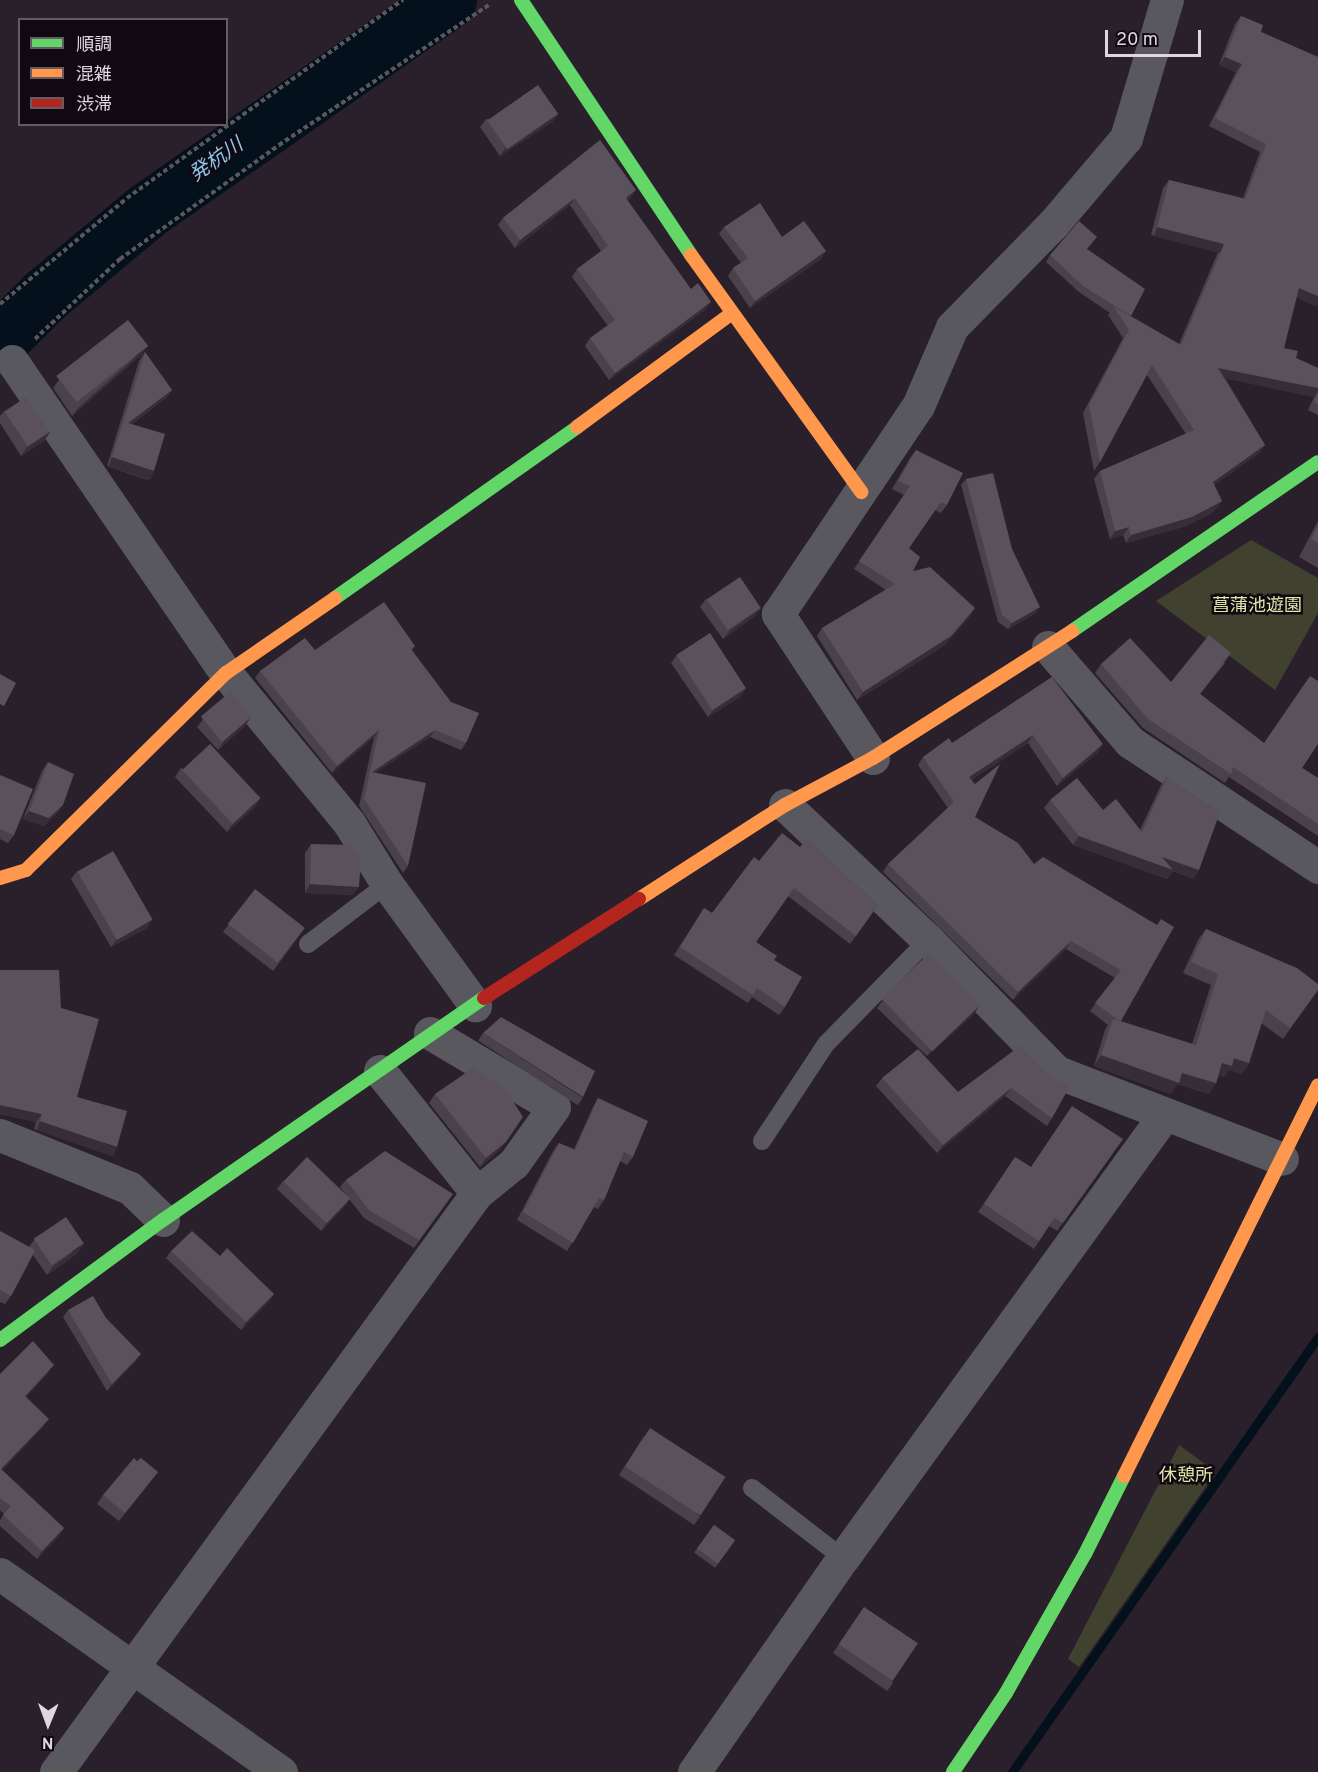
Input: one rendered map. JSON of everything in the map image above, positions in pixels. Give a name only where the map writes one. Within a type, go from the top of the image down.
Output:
[{"type":"street","points":[[521,0],[731,314],[861,492]]},
{"type":"street","points":[[873,758],[778,614],[918,406],[951,327],[1053,224],[1126,138],[1167,0]]},
{"type":"street","points":[[0,878],[26,870],[226,673],[522,468],[731,314]]},
{"type":"street","points":[[12,361],[226,673],[348,823],[387,884],[475,1005]]},
{"type":"street","points":[[0,1340],[163,1220],[380,1071],[430,1033],[785,805],[873,758],[1048,647],[1318,462]]},
{"type":"street","points":[[1048,647],[1130,742],[1318,867]]},
{"type":"street","points":[[785,805],[928,940],[1057,1072],[1282,1159]]},
{"type":"street","points":[[56,1772],[477,1193],[514,1163],[554,1107],[430,1033]]},
{"type":"street","points":[[380,1071],[477,1193]]},
{"type":"street","points":[[953,1772],[1006,1694],[1085,1554],[1318,1086]]},
{"type":"street","points":[[694,1772],[843,1558],[1165,1114]]},
{"type":"street","points":[[0,1135],[130,1188],[163,1220]]},
{"type":"street","points":[[0,1574],[130,1668],[281,1772]]},
{"type":"lane","points":[[308,944],[387,884]]},
{"type":"lane","points":[[762,1141],[826,1044],[928,940]]},
{"type":"lane","points":[[752,1488],[843,1558]]},
{"type":"path","points":[[228,126],[403,0]]},
{"type":"path","points":[[12,361],[120,259],[279,145],[496,0]]},
{"type":"path","points":[[0,304],[127,198],[227,126]]},
{"type":"green space","name":"菖蒲池遊園","points":[[1251,540],[1318,578],[1318,613],[1275,690],[1156,601]]},
{"type":"green space","name":"休憩所","points":[[1179,1445],[1216,1472],[1079,1667],[1068,1659]]},
{"type":"building","points":[[1241,16],[1263,25],[1261,32],[1318,57],[1318,296],[1299,288],[1284,348],[1298,351],[1296,358],[1318,368],[1318,388],[1218,368],[1265,445],[1213,482],[1222,501],[1192,517],[1131,535],[1129,527],[1115,531],[1100,471],[1194,430],[1152,365],[1100,462],[1089,405],[1129,330],[1114,307],[1181,345],[1224,244],[1157,227],[1169,180],[1245,199],[1266,144],[1215,118],[1242,64],[1225,57]]},
{"type":"building","points":[[538,85],[558,114],[507,149],[487,121]]},
{"type":"building","points":[[600,140],[636,190],[626,198],[691,289],[698,283],[711,302],[615,373],[590,338],[615,320],[577,269],[608,246],[575,198],[520,240],[503,218]]},
{"type":"building","points":[[760,203],[782,237],[804,221],[826,251],[755,301],[733,268],[748,258],[724,227]]},
{"type":"building","points":[[1079,221],[1097,237],[1087,249],[1145,289],[1131,316],[1083,286],[1050,255]]},
{"type":"building","points":[[128,320],[148,346],[77,402],[56,376]]},
{"type":"building","points":[[145,352],[172,390],[128,423],[165,434],[154,471],[112,457]]},
{"type":"building","points":[[26,397],[49,432],[28,446],[4,412]]},
{"type":"building","points":[[916,450],[963,473],[947,505],[941,502],[909,548],[920,557],[913,571],[930,567],[975,608],[951,636],[863,692],[822,628],[895,584],[859,561],[910,486],[898,481]]},
{"type":"building","points":[[993,473],[1012,549],[1040,607],[1012,623],[1002,615],[966,479]]},
{"type":"building","points":[[1318,526],[1318,543],[1311,539]]},
{"type":"building","points":[[740,577],[761,608],[728,630],[707,599]]},
{"type":"building","points":[[384,602],[415,646],[411,649],[451,702],[479,713],[466,743],[435,730],[372,772],[426,783],[408,866],[364,799],[379,730],[337,766],[260,671],[305,638],[315,650]]},
{"type":"building","points":[[710,633],[746,688],[712,710],[676,655]]},
{"type":"building","points":[[1209,635],[1231,653],[1200,694],[1264,743],[1310,676],[1318,681],[1318,744],[1302,768],[1318,778],[1318,824],[1233,767],[1231,774],[1148,719],[1101,664],[1130,638],[1171,682]]},
{"type":"building","points":[[0,674],[16,683],[4,706],[0,704]]},
{"type":"building","points":[[1052,677],[1103,744],[1063,778],[1033,735],[969,777],[975,784],[1000,764],[975,817],[1018,843],[1034,864],[1043,857],[1157,925],[1161,919],[1174,927],[1121,1021],[1095,1003],[1121,970],[1071,941],[1018,992],[888,864],[954,802],[923,757],[949,738],[952,743]]},
{"type":"building","points":[[230,692],[251,717],[222,742],[201,716]]},
{"type":"building","points":[[210,744],[260,798],[233,824],[182,770]]},
{"type":"building","points":[[48,762],[74,774],[63,805],[49,818],[29,811]]},
{"type":"building","points":[[0,775],[33,789],[14,835],[0,829]]},
{"type":"building","points":[[1167,777],[1220,812],[1199,870],[1162,857],[1173,870],[1079,836],[1050,800],[1077,778],[1103,810],[1116,799],[1142,832]]},
{"type":"building","points":[[782,833],[800,847],[807,838],[878,905],[856,936],[794,888],[756,942],[777,956],[774,960],[802,977],[785,1007],[757,988],[753,995],[680,947],[704,908],[712,913],[754,857],[759,861]]},
{"type":"building","points":[[311,844],[352,845],[361,859],[359,887],[310,884]]},
{"type":"building","points":[[113,851],[152,919],[117,940],[77,872]]},
{"type":"building","points":[[255,889],[305,928],[278,962],[228,924]]},
{"type":"building","points":[[1206,929],[1297,968],[1318,984],[1318,990],[1290,1028],[1266,1010],[1249,1063],[1234,1058],[1232,1066],[1222,1063],[1216,1083],[1182,1073],[1179,1083],[1101,1055],[1113,1019],[1196,1045],[1218,974],[1191,962]]},
{"type":"building","points":[[929,953],[980,1006],[932,1051],[882,999]]},
{"type":"building","points":[[0,970],[59,970],[61,1008],[99,1019],[77,1097],[127,1111],[117,1147],[40,1121],[42,1114],[0,1105]]},
{"type":"building","points":[[501,1017],[595,1071],[583,1097],[483,1033]]},
{"type":"building","points":[[1020,1046],[1050,1077],[1070,1086],[1052,1118],[1011,1088],[943,1145],[882,1078],[918,1049],[958,1092]]},
{"type":"building","points":[[473,1068],[504,1087],[523,1117],[506,1142],[486,1158],[435,1094]]},
{"type":"building","points":[[598,1098],[648,1121],[633,1157],[624,1152],[604,1200],[599,1198],[573,1243],[523,1212],[559,1143],[575,1150]]},
{"type":"building","points":[[1072,1106],[1123,1139],[1063,1223],[1054,1218],[1039,1241],[984,1204],[1015,1157],[1031,1167]]},
{"type":"building","points":[[385,1151],[453,1194],[419,1240],[369,1210],[346,1180]]},
{"type":"building","points":[[307,1157],[350,1199],[327,1223],[283,1181]]},
{"type":"building","points":[[66,1217],[84,1244],[52,1265],[34,1239]]},
{"type":"building","points":[[0,1231],[35,1250],[11,1296],[0,1290]]},
{"type":"building","points":[[192,1231],[220,1256],[227,1248],[274,1294],[246,1322],[171,1251]]},
{"type":"building","points":[[93,1296],[106,1318],[141,1354],[112,1384],[68,1310]]},
{"type":"building","points":[[33,1341],[54,1365],[25,1396],[49,1419],[1,1469],[64,1528],[42,1551],[3,1515],[11,1506],[0,1498],[0,1374]]},
{"type":"building","points":[[650,1428],[725,1477],[700,1516],[625,1467]]},
{"type":"building","points":[[134,1458],[137,1461],[141,1458],[158,1472],[125,1513],[103,1495]]},
{"type":"building","points":[[714,1525],[735,1540],[718,1564],[697,1548]]},
{"type":"building","points":[[864,1607],[918,1643],[893,1681],[839,1644]]},
{"type":"waterway","name":"発杭川","points":[[0,340],[45,295],[146,211],[448,0]]},
{"type":"waterway","points":[[1012,1772],[1318,1337]]},
{"type":"traffic: fast","points":[[521,0],[691,255]]},
{"type":"traffic: fast","points":[[335,598],[577,427]]},
{"type":"traffic: fast","points":[[1072,631],[1318,462]]},
{"type":"traffic: fast","points":[[0,1340],[163,1220],[484,998]]},
{"type":"traffic: fast","points":[[953,1772],[1006,1693],[1085,1554],[1124,1476]]},
{"type":"traffic: slow","points":[[691,255],[861,492]]},
{"type":"traffic: slow","points":[[577,427],[731,314]]},
{"type":"traffic: slow","points":[[0,878],[26,870],[226,673],[335,598]]},
{"type":"traffic: slow","points":[[639,899],[785,805],[873,758],[1072,631]]},
{"type":"traffic: slow","points":[[1124,1476],[1318,1086]]},
{"type":"traffic: jam","points":[[484,998],[639,899]]}]
